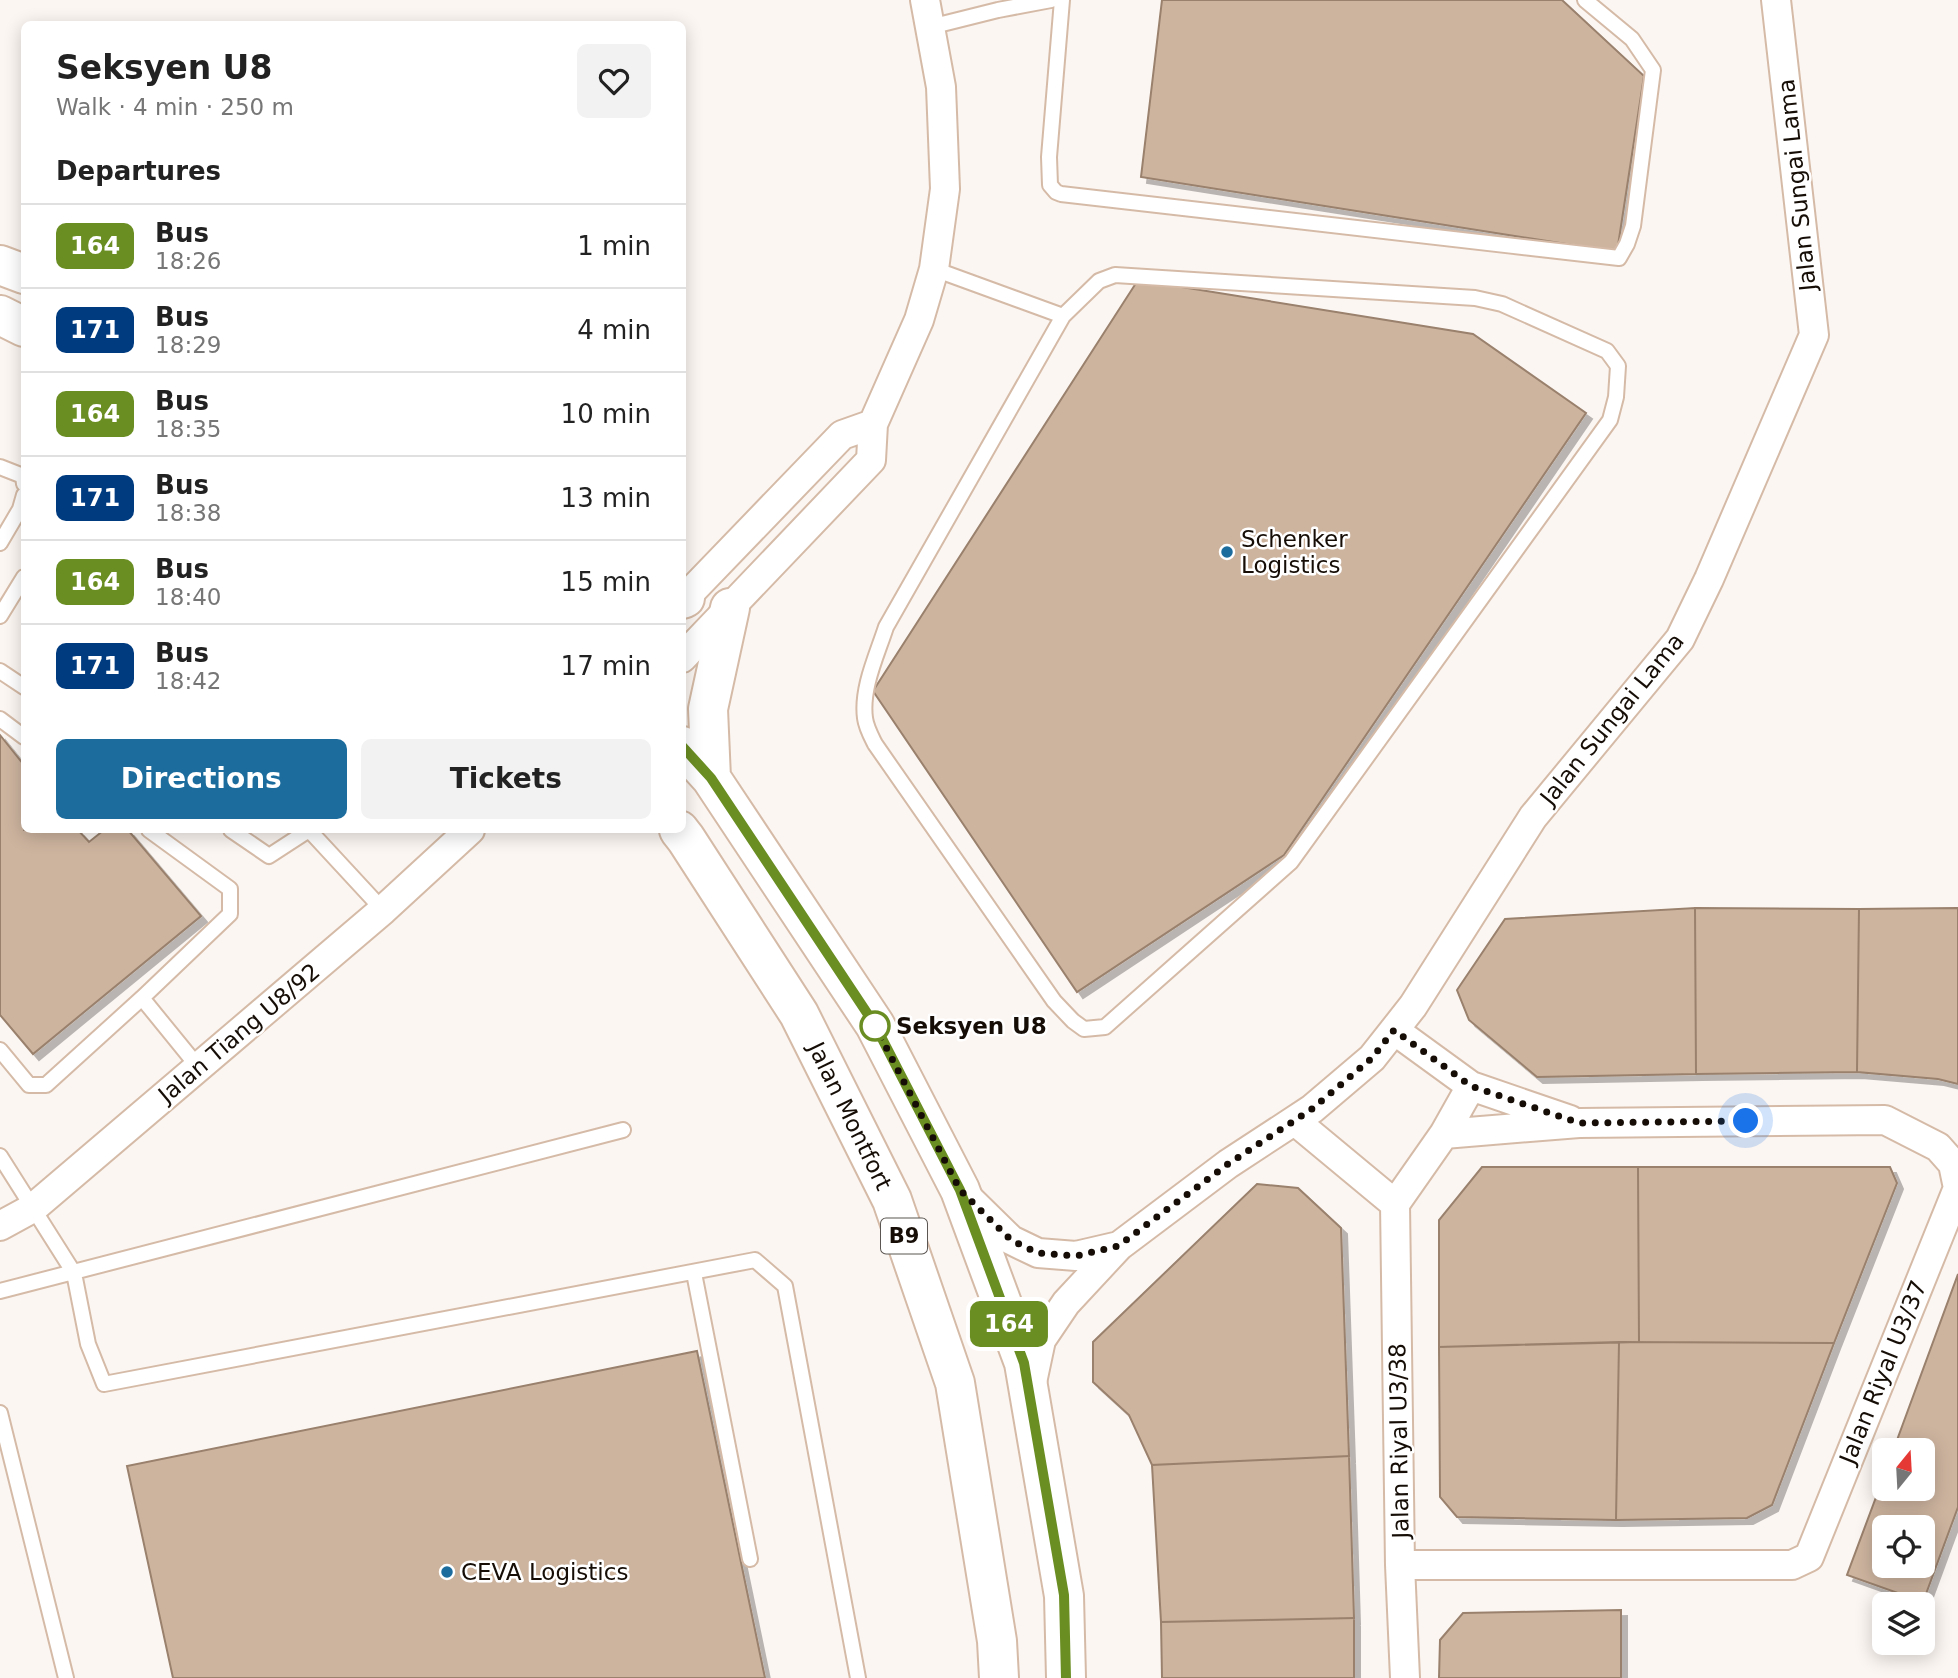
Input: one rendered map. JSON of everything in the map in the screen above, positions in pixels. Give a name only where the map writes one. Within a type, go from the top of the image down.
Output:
[{"type":"main road","points":[[0,265],[21,273]]},
{"type":"main road","points":[[0,315],[21,326]]},
{"type":"main road","points":[[711,778],[708,709],[730,608]]},
{"type":"main road","points":[[686,750],[711,778],[875,1025],[960,1190],[1024,1363],[1064,1595],[1066,1678]]},
{"type":"main road","name":"Jalan Montfort","points":[[677,833],[799,1014],[892,1200],[955,1383],[997,1641],[999,1678]]},
{"type":"street","name":"Jalan Sungai Lama","points":[[1118,1246],[1228,1164],[1312,1109],[1372,1058],[1413,1006],[1533,817],[1680,639],[1709,579],[1814,335],[1776,0]]},
{"type":"street","points":[[686,654],[871,460],[873,425],[919,320],[934,269],[945,189],[941,87],[928,14]]},
{"type":"street","points":[[686,596],[842,435],[873,425]]},
{"type":"street","name":"Jalan Tiang U8/92","points":[[0,1226],[33,1208],[383,910],[467,833]]},
{"type":"street","points":[[1394,1030],[1471,1086],[1579,1123]]},
{"type":"street","points":[[1294,1121],[1395,1204],[1444,1134],[1471,1086]]},
{"type":"street","name":"Jalan Riyal U3/37","points":[[1401,1564],[1792,1565],[1809,1556],[1958,1188],[1953,1164],[1938,1147],[1885,1120],[1579,1123],[1444,1134]]},
{"type":"street","points":[[960,1190],[1011,1240],[1038,1253],[1076,1256],[1118,1246]]},
{"type":"street","name":"Jalan Riyal U3/38","points":[[1395,1204],[1405,1678]]},
{"type":"street","points":[[1029,1396],[1041,1340],[1066,1303],[1118,1246]]},
{"type":"lane","points":[[928,14],[998,10],[1051,0]]},
{"type":"lane","points":[[1062,0],[1049,157],[1050,184],[1056,192],[1619,258],[1628,244],[1633,226],[1653,70],[1632,39],[1585,0]]},
{"type":"lane","points":[[934,269],[1063,316]]},
{"type":"lane","points":[[1115,275],[1475,298],[1502,304],[1607,351],[1618,366],[1611,420],[1291,862],[1105,1027],[1084,1029],[1054,1001],[875,744],[865,721],[864,701],[886,627],[1063,316],[1099,281],[1115,275]]},
{"type":"lane","points":[[0,467],[21,475]]},
{"type":"lane","points":[[0,543],[21,506]]},
{"type":"lane","points":[[0,616],[21,583]]},
{"type":"lane","points":[[0,671],[21,685]]},
{"type":"lane","points":[[0,719],[21,735]]},
{"type":"lane","points":[[0,1050],[29,1085],[46,1085],[230,914],[230,889],[153,833]]},
{"type":"lane","points":[[235,833],[269,856],[304,833]]},
{"type":"lane","points":[[312,833],[383,910]]},
{"type":"lane","points":[[142,998],[199,1068]]},
{"type":"lane","points":[[0,1291],[623,1130]]},
{"type":"lane","points":[[0,1156],[74,1273],[88,1343],[104,1384],[755,1261],[785,1286],[858,1678]]},
{"type":"lane","points":[[694,1273],[750,1559]]},
{"type":"lane","points":[[0,1413],[66,1678]]},
{"type":"building","points":[[1162,0],[1562,0],[1644,76],[1617,252],[1141,177]]},
{"type":"building","name":"Schenker Logistics","points":[[1138,280],[1473,334],[1586,413],[1284,855],[1077,992],[873,691]]},
{"type":"building","points":[[0,735],[21,761],[21,833],[81,833],[89,842],[100,833],[131,833],[201,916],[33,1054],[0,1015]]},
{"type":"building","points":[[1695,908],[1696,1074],[1537,1077],[1469,1020],[1457,990],[1505,919]]},
{"type":"building","points":[[1695,908],[1859,909],[1857,1072],[1696,1074]]},
{"type":"building","points":[[1958,908],[1958,1084],[1938,1079],[1857,1072],[1859,909]]},
{"type":"building","points":[[1482,1167],[1638,1167],[1639,1342],[1439,1347],[1439,1220]]},
{"type":"building","points":[[1638,1167],[1890,1167],[1897,1183],[1834,1343],[1639,1342]]},
{"type":"building","points":[[1257,1184],[1298,1188],[1341,1228],[1349,1456],[1152,1465],[1129,1415],[1093,1382],[1093,1342]]},
{"type":"building","points":[[1958,1274],[1958,1507],[1935,1569],[1935,1515],[1872,1515],[1872,1578],[1932,1578],[1927,1592],[1895,1592],[1847,1575],[1874,1502],[1936,1502],[1936,1438],[1898,1438]]},
{"type":"building","points":[[1619,1342],[1616,1520],[1457,1517],[1440,1497],[1439,1347]]},
{"type":"building","points":[[1619,1342],[1834,1343],[1772,1505],[1747,1518],[1616,1520]]},
{"type":"building","name":"CEVA Logistics","points":[[697,1351],[765,1678],[173,1678],[127,1466]]},
{"type":"building","points":[[1349,1456],[1354,1618],[1161,1622],[1152,1465]]},
{"type":"building","points":[[1621,1610],[1621,1678],[1439,1678],[1440,1640],[1463,1613]]},
{"type":"building","points":[[1354,1618],[1354,1678],[1162,1678],[1161,1622]]},
{"type":"bus line","name":"164","points":[[686,750],[711,778],[875,1025],[960,1190],[1024,1363],[1064,1595],[1066,1678]]},
{"type":"place","name":"Schenker Logistics","points":[[1227,552]]},
{"type":"place","name":"Seksyen U8","points":[[875,1026]]},
{"type":"place","name":"CEVA Logistics","points":[[447,1572]]},
{"type":"route","points":[[875,1026],[960,1190],[1011,1240],[1038,1253],[1076,1256],[1118,1246],[1228,1164],[1312,1109],[1372,1058],[1394,1030],[1471,1086],[1579,1123],[1746,1121]]}]
